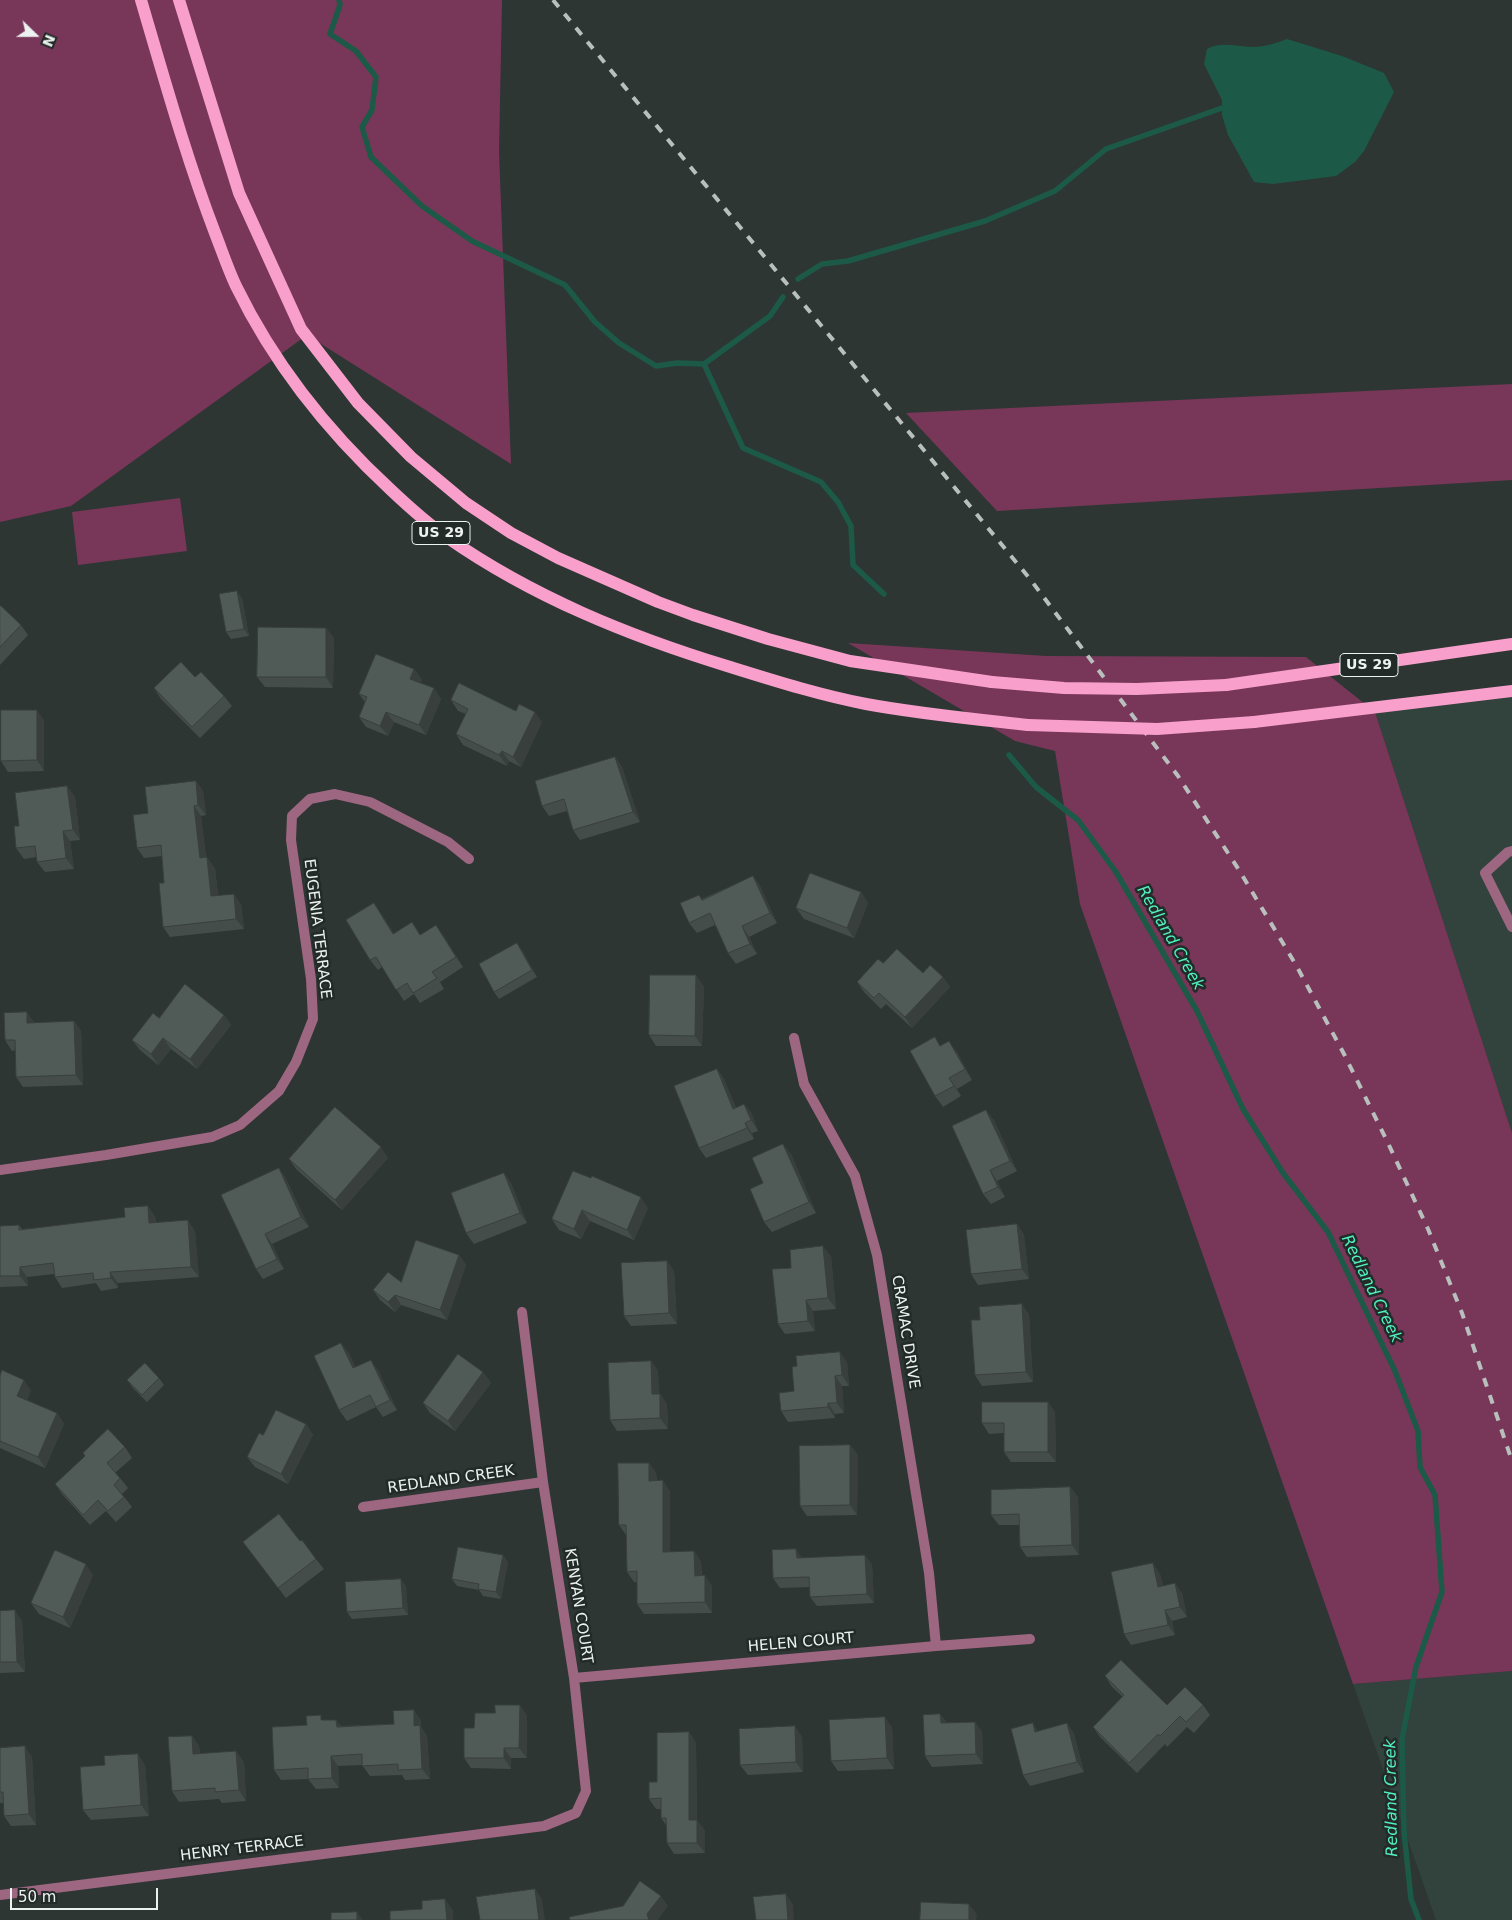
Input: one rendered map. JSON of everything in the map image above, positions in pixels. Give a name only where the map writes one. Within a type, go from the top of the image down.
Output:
[{"type":"main road","name":"US 29","points":[[140,0],[198,188],[236,285],[274,354],[319,416],[367,468],[416,513],[446,537],[508,576],[576,611],[663,646],[768,679],[864,703],[953,717],[1028,725],[1157,729],[1254,722],[1512,691]]},
{"type":"main road","name":"US 29","points":[[180,0],[239,193],[301,329],[358,402],[410,457],[466,503],[511,533],[558,558],[623,588],[675,609],[768,639],[850,661],[992,682],[1064,688],[1137,689],[1226,686],[1512,644]]},
{"type":"street","name":"EUGENIA TERRACE","points":[[0,1170],[212,1137],[240,1125],[279,1090],[296,1062],[313,1019],[312,980],[291,840],[292,816],[310,799],[335,794],[370,802],[448,842],[469,859]]},
{"type":"street","points":[[1512,850],[1485,872],[1512,927]]},
{"type":"street","name":"CRAMAC DRIVE","points":[[794,1038],[804,1084],[855,1176],[877,1255],[929,1573],[936,1646]]},
{"type":"street","name":"KENYAN COURT","points":[[487,1833],[544,1826],[576,1813],[586,1792],[574,1678],[543,1482],[522,1312]]},
{"type":"street","name":"REDLAND CREEK","points":[[363,1507],[543,1482]]},
{"type":"street","name":"HELEN COURT","points":[[574,1678],[1030,1639]]},
{"type":"street","name":"HENRY TERRACE","points":[[0,1895],[487,1833]]},
{"type":"shaded area","points":[[0,0],[502,0],[499,152],[511,464],[307,335],[71,506],[0,522]]},
{"type":"shaded area","points":[[1287,39],[1342,56],[1384,73],[1394,92],[1364,151],[1355,162],[1336,176],[1273,184],[1254,182],[1228,135],[1222,115],[1222,100],[1204,64],[1207,49],[1217,45],[1262,46]]},
{"type":"shaded area","points":[[1512,384],[1512,480],[997,511],[906,413]]},
{"type":"shaded area","points":[[180,498],[187,551],[78,565],[72,512]]},
{"type":"shaded area","points":[[848,643],[1046,656],[1306,657],[1375,712],[1512,1133],[1512,1671],[1353,1684],[1080,904],[1055,751],[1015,741]]},
{"type":"shaded area","points":[[1512,691],[1512,1133],[1375,712]]},
{"type":"shaded area","points":[[1512,1671],[1512,1920],[1436,1920],[1353,1684]]},
{"type":"building","points":[[237,591],[244,629],[226,632],[219,594]]},
{"type":"building","points":[[0,605],[21,625],[0,647]]},
{"type":"building","points":[[258,627],[326,628],[326,677],[257,677]]},
{"type":"building","points":[[376,654],[414,669],[410,679],[434,688],[419,725],[386,712],[380,726],[359,717],[367,697],[359,694]]},
{"type":"building","points":[[181,662],[195,677],[201,672],[224,696],[192,727],[154,688]]},
{"type":"building","points":[[459,683],[516,711],[519,704],[535,712],[513,757],[502,751],[499,755],[456,734],[468,709],[451,700]]},
{"type":"building","points":[[1,710],[37,710],[37,760],[1,761]]},
{"type":"building","points":[[615,757],[633,812],[573,830],[564,799],[542,806],[535,781]]},
{"type":"building","points":[[196,781],[198,805],[194,806],[200,858],[207,857],[211,896],[234,894],[236,919],[163,927],[159,883],[164,883],[161,845],[137,848],[133,815],[148,813],[145,787]]},
{"type":"building","points":[[67,786],[73,830],[63,831],[66,858],[37,862],[35,846],[16,848],[14,826],[19,826],[15,793]]},
{"type":"building","points":[[810,873],[861,892],[847,928],[796,908]]},
{"type":"building","points":[[753,876],[770,913],[742,926],[750,944],[728,953],[710,913],[689,923],[680,903],[699,895],[702,900]]},
{"type":"building","points":[[374,903],[393,934],[412,922],[420,935],[436,925],[456,957],[432,972],[437,978],[413,993],[407,983],[396,990],[376,957],[370,960],[346,920]]},
{"type":"building","points":[[517,943],[532,970],[494,992],[479,964]]},
{"type":"building","points":[[897,949],[923,973],[930,965],[943,977],[905,1017],[879,993],[874,998],[857,982],[878,959],[883,963]]},
{"type":"building","points":[[650,975],[696,975],[695,1036],[649,1035]]},
{"type":"building","points":[[185,984],[224,1015],[190,1059],[163,1038],[151,1054],[132,1040],[153,1013],[159,1018]]},
{"type":"building","points":[[27,1012],[27,1023],[74,1021],[76,1075],[16,1077],[15,1040],[5,1040],[4,1013]]},
{"type":"building","points":[[935,1037],[940,1046],[949,1041],[965,1069],[949,1078],[954,1086],[935,1096],[910,1051]]},
{"type":"building","points":[[717,1069],[733,1109],[744,1104],[751,1120],[745,1123],[747,1128],[699,1148],[674,1086]]},
{"type":"building","points":[[335,1107],[381,1147],[335,1200],[289,1159]]},
{"type":"building","points":[[986,1110],[1010,1161],[990,1170],[998,1187],[983,1194],[952,1126]]},
{"type":"building","points":[[783,1144],[809,1202],[764,1222],[750,1189],[763,1183],[752,1158]]},
{"type":"building","points":[[279,1168],[301,1217],[265,1234],[277,1259],[256,1269],[221,1195]]},
{"type":"building","points":[[573,1171],[591,1178],[592,1176],[641,1197],[627,1230],[582,1210],[574,1229],[552,1219]]},
{"type":"building","points":[[504,1173],[520,1213],[466,1233],[451,1193]]},
{"type":"building","points":[[148,1206],[149,1223],[188,1220],[191,1267],[110,1272],[111,1278],[94,1280],[93,1273],[55,1277],[53,1263],[20,1267],[20,1276],[0,1276],[0,1226],[19,1225],[19,1230],[125,1217],[124,1208]]},
{"type":"building","points":[[1017,1224],[1022,1269],[971,1274],[966,1230]]},
{"type":"building","points":[[416,1240],[459,1255],[440,1310],[395,1295],[388,1302],[373,1290],[388,1272],[401,1282]]},
{"type":"building","points":[[823,1246],[828,1298],[806,1300],[808,1321],[778,1324],[772,1269],[791,1268],[790,1250]]},
{"type":"building","points":[[667,1261],[669,1313],[624,1316],[621,1263]]},
{"type":"building","points":[[1022,1304],[1026,1372],[975,1375],[971,1320],[980,1320],[979,1307]]},
{"type":"building","points":[[341,1343],[353,1368],[371,1360],[390,1400],[376,1407],[370,1395],[339,1410],[314,1356]]},
{"type":"building","points":[[840,1352],[842,1375],[835,1376],[837,1403],[828,1403],[828,1407],[781,1411],[779,1393],[794,1391],[792,1367],[797,1366],[796,1356]]},
{"type":"building","points":[[458,1354],[483,1372],[448,1421],[423,1403]]},
{"type":"building","points":[[651,1361],[652,1394],[660,1394],[660,1418],[610,1420],[608,1363]]},
{"type":"building","points":[[145,1363],[159,1378],[142,1395],[127,1380]]},
{"type":"building","points":[[2,1370],[24,1380],[17,1396],[57,1413],[38,1457],[0,1441],[0,1376]]},
{"type":"building","points":[[982,1402],[1048,1402],[1048,1452],[1004,1452],[1004,1423],[982,1423]]},
{"type":"building","points":[[276,1410],[306,1424],[281,1474],[247,1457],[259,1433],[263,1435]]},
{"type":"building","points":[[108,1429],[125,1447],[107,1463],[120,1478],[114,1485],[124,1497],[108,1511],[98,1500],[83,1515],[55,1484],[85,1456],[83,1453]]},
{"type":"building","points":[[850,1445],[850,1505],[800,1506],[799,1446]]},
{"type":"building","points":[[618,1463],[649,1463],[649,1481],[663,1480],[663,1552],[694,1551],[695,1576],[705,1575],[705,1602],[637,1604],[637,1571],[627,1572],[626,1525],[619,1525]]},
{"type":"building","points":[[1070,1487],[1072,1545],[1020,1547],[1019,1514],[991,1515],[991,1490]]},
{"type":"building","points":[[279,1514],[316,1559],[278,1588],[243,1542]]},
{"type":"building","points":[[458,1547],[503,1555],[496,1592],[478,1589],[479,1584],[452,1579]]},
{"type":"building","points":[[796,1549],[797,1558],[865,1555],[867,1594],[810,1597],[809,1577],[773,1578],[772,1550]]},
{"type":"building","points":[[55,1550],[86,1564],[63,1617],[31,1603]]},
{"type":"building","points":[[1153,1563],[1158,1587],[1175,1583],[1180,1607],[1165,1610],[1168,1625],[1124,1634],[1111,1572]]},
{"type":"building","points":[[401,1579],[403,1608],[347,1612],[345,1582]]},
{"type":"building","points":[[15,1610],[17,1662],[0,1662],[0,1611]]},
{"type":"building","points":[[1121,1660],[1167,1705],[1185,1687],[1203,1705],[1186,1722],[1180,1716],[1160,1736],[1158,1734],[1129,1763],[1093,1727],[1124,1695],[1105,1676]]},
{"type":"building","points":[[495,1705],[520,1705],[519,1748],[504,1748],[504,1758],[464,1758],[464,1728],[474,1728],[475,1713],[495,1713]]},
{"type":"building","points":[[414,1710],[414,1726],[420,1725],[422,1769],[398,1770],[398,1764],[362,1766],[362,1754],[331,1756],[332,1778],[308,1779],[308,1768],[274,1770],[272,1727],[307,1725],[306,1716],[321,1715],[321,1720],[336,1720],[337,1727],[394,1724],[393,1711]]},
{"type":"building","points":[[940,1714],[941,1723],[975,1722],[976,1754],[925,1756],[923,1715]]},
{"type":"building","points":[[885,1717],[887,1758],[831,1761],[829,1720]]},
{"type":"building","points":[[1033,1723],[1035,1732],[1067,1723],[1077,1762],[1023,1775],[1011,1729]]},
{"type":"building","points":[[795,1726],[796,1762],[740,1765],[739,1729]]},
{"type":"building","points":[[689,1732],[689,1820],[697,1820],[697,1843],[667,1843],[666,1818],[661,1818],[661,1798],[649,1799],[649,1782],[657,1782],[657,1733]]},
{"type":"building","points":[[192,1736],[193,1754],[236,1751],[239,1790],[215,1792],[215,1788],[172,1791],[168,1737]]},
{"type":"building","points":[[25,1746],[29,1814],[4,1816],[3,1792],[0,1792],[0,1748]]},
{"type":"building","points":[[138,1754],[141,1805],[83,1810],[80,1767],[105,1765],[104,1756]]},
{"type":"building","points":[[640,1881],[661,1896],[647,1914],[649,1920],[570,1920],[569,1917],[623,1906]]},
{"type":"building","points":[[535,1889],[539,1920],[480,1920],[476,1897]]},
{"type":"building","points":[[786,1894],[788,1920],[756,1920],[753,1897]]},
{"type":"building","points":[[445,1899],[447,1920],[390,1920],[390,1911],[422,1909],[422,1901]]},
{"type":"building","points":[[921,1902],[969,1904],[969,1920],[920,1920]]},
{"type":"building","points":[[357,1912],[357,1920],[331,1920],[331,1913]]},
{"type":"waterway","name":"Redland Creek","points":[[339,0],[340,5],[330,34],[356,51],[376,77],[372,110],[362,127],[371,157],[422,206],[472,241],[565,285],[595,322],[619,343],[656,366],[677,363],[704,364]]},
{"type":"waterway","points":[[798,279],[822,264],[848,261],[985,221],[1055,191],[1106,149],[1222,108]]},
{"type":"waterway","points":[[704,364],[770,316],[783,297]]},
{"type":"waterway","name":"Redland Creek","points":[[704,364],[743,448],[821,482],[838,502],[851,526],[853,565],[884,594]]},
{"type":"waterway","name":"Redland Creek","points":[[1009,755],[1036,787],[1078,820],[1116,872],[1197,1011],[1243,1109],[1283,1173],[1328,1232],[1395,1371],[1418,1431],[1420,1467],[1435,1495],[1442,1592],[1416,1667],[1402,1739],[1404,1832],[1411,1899],[1419,1920]]},
{"type":"railway","points":[[553,0],[1030,579],[1178,776],[1239,870],[1296,965],[1344,1054],[1388,1143],[1428,1229],[1462,1313],[1512,1461]]}]
